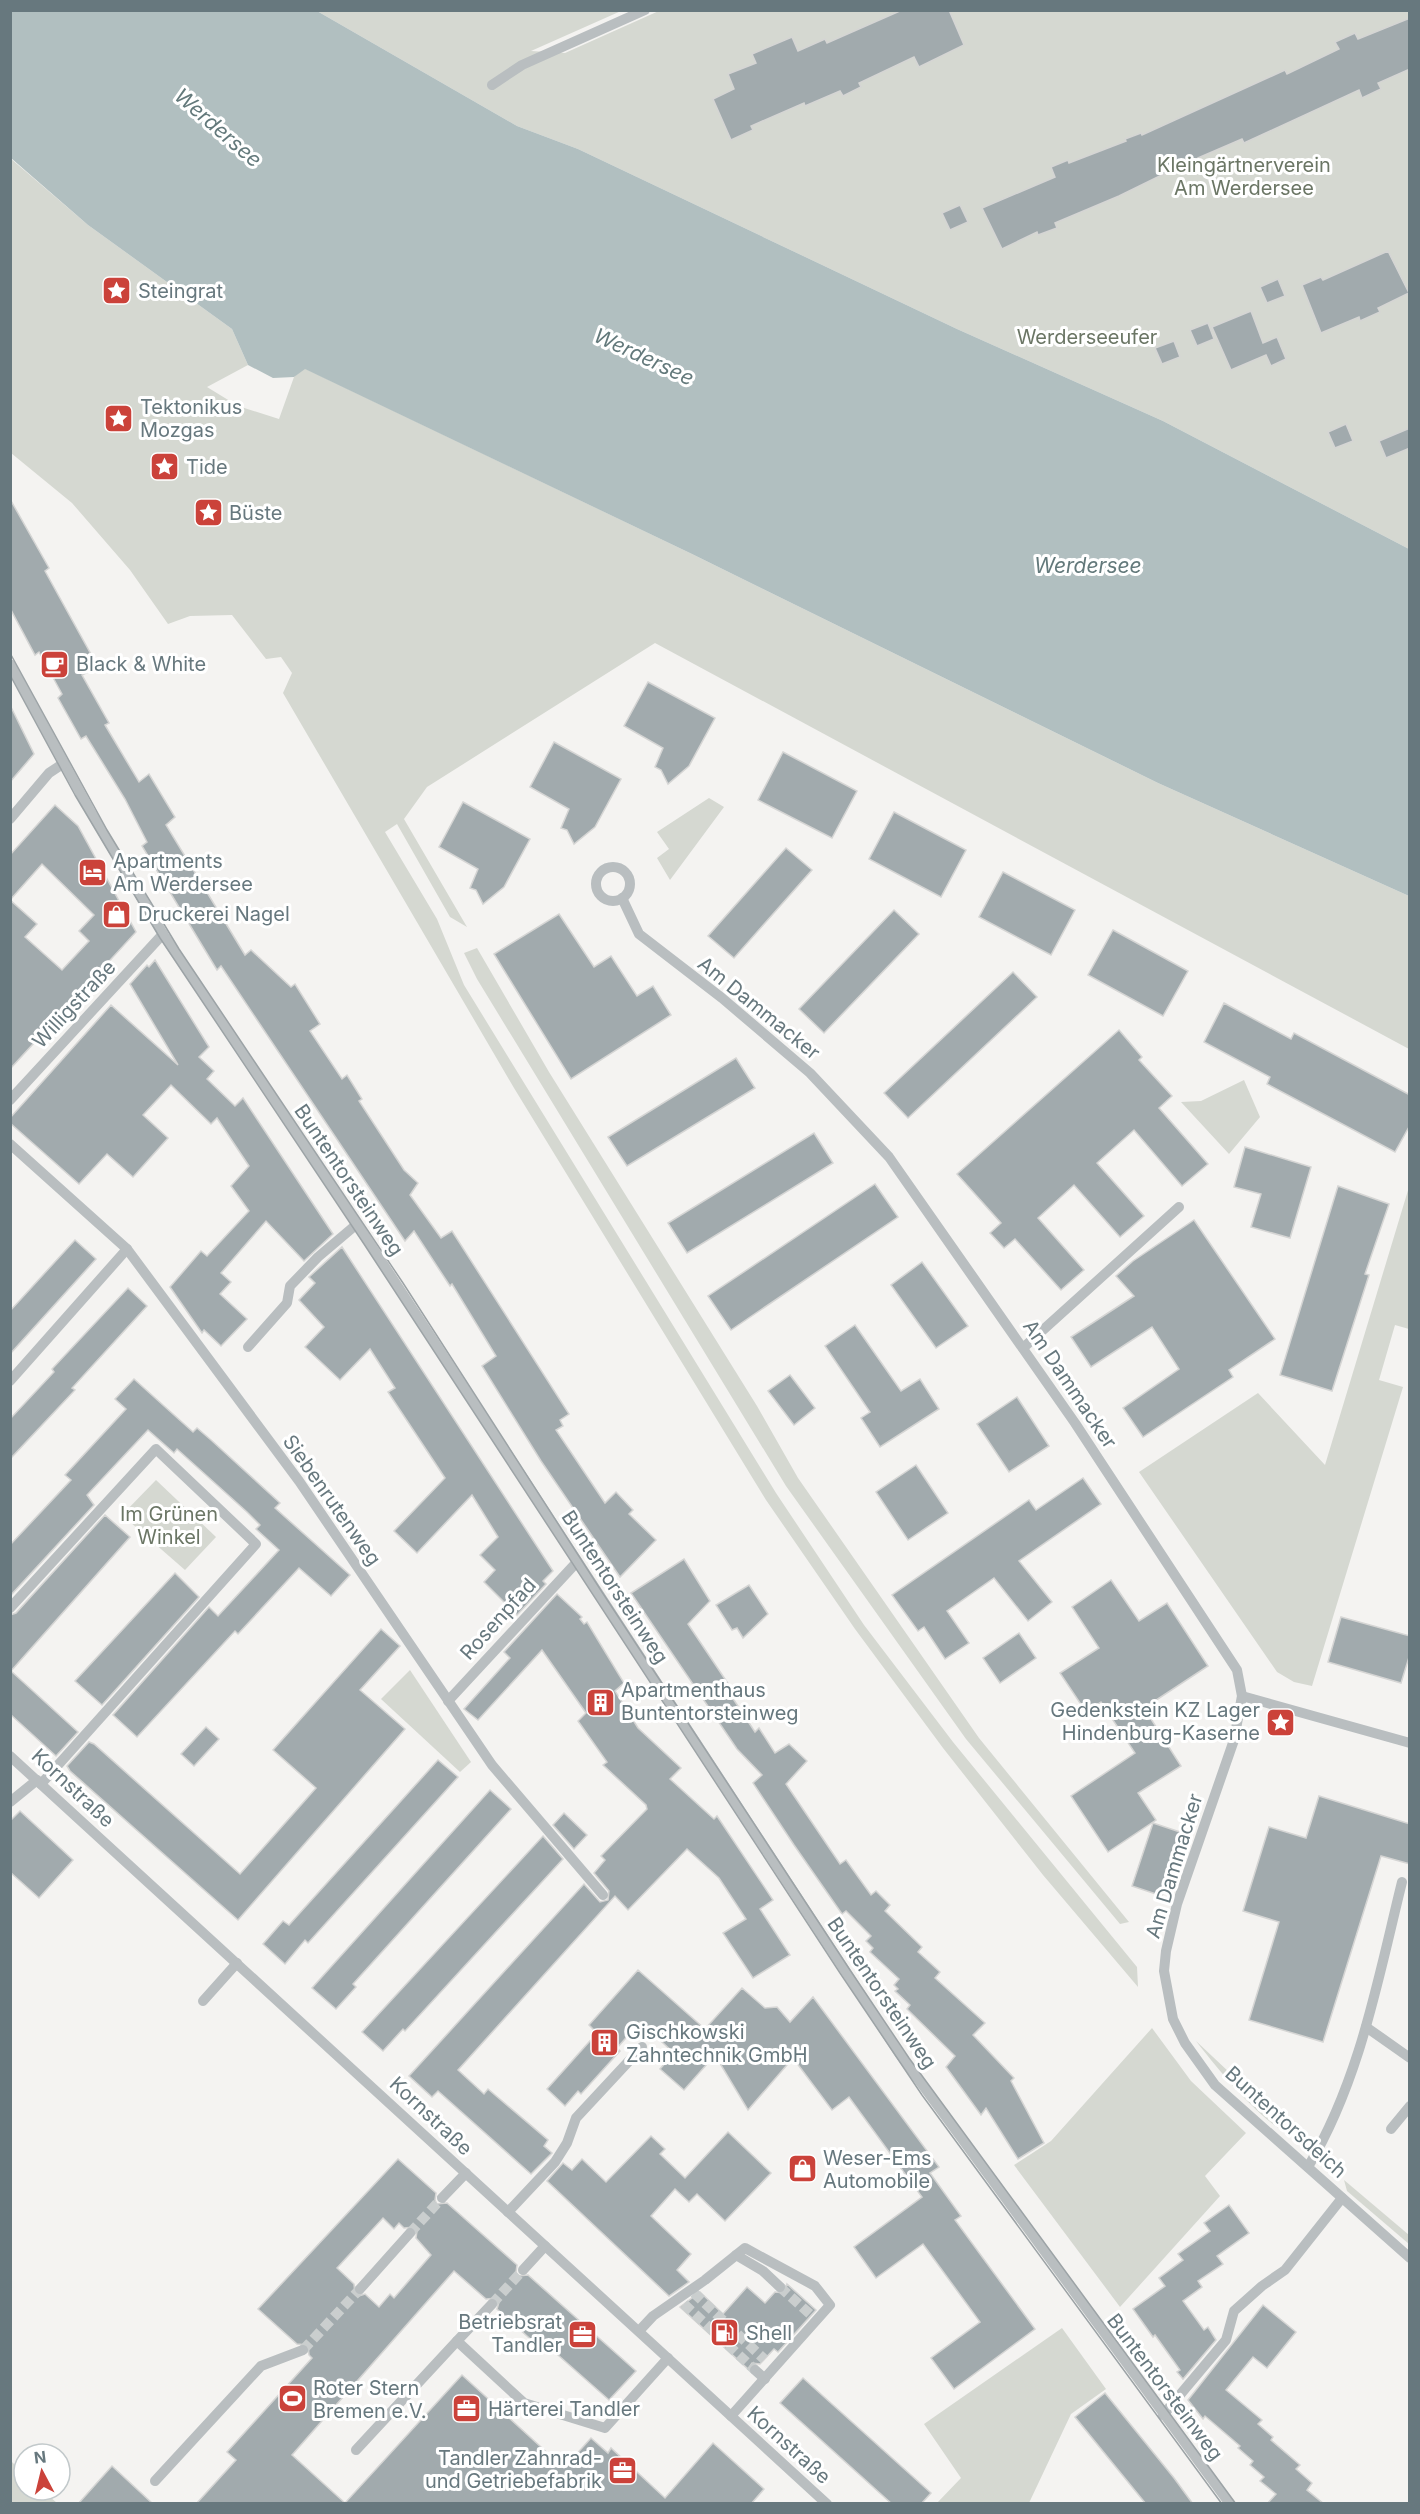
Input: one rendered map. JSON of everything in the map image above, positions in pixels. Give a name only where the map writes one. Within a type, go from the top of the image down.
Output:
[{"type":"street","points":[[492,85],[522,65],[645,10]]},
{"type":"street","name":"Buntentorsteinweg","points":[[10,664],[64,764],[163,934],[357,1224],[576,1563],[899,2053],[1230,2504]]},
{"type":"street","points":[[10,819],[49,773],[64,764]]},
{"type":"street","name":"Am Dammacker","points":[[622,898],[639,934],[722,998],[810,1073],[889,1157],[1023,1348],[1237,1670],[1242,1696],[1234,1740],[1177,1904],[1166,1951],[1166,1992]]},
{"type":"street","name":"Willigstraße","points":[[11,1097],[163,934]]},
{"type":"street","name":"Siebenrutenweg","points":[[10,1144],[127,1249],[299,1481],[492,1765],[603,1895]]},
{"type":"street","points":[[1023,1348],[1179,1208]]},
{"type":"street","points":[[248,1347],[287,1303],[290,1286],[318,1257],[357,1224]]},
{"type":"street","points":[[10,1381],[127,1249]]},
{"type":"street","points":[[10,1608],[156,1449],[256,1544],[39,1782],[10,1802]]},
{"type":"street","name":"Rosenpfad","points":[[448,1701],[576,1563]]},
{"type":"street","points":[[1242,1696],[1410,1743]]},
{"type":"street","name":"Kornstraße","points":[[10,1756],[827,2504]]},
{"type":"street","points":[[1308,2167],[1344,2095],[1366,2027],[1402,1882]]},
{"type":"street","points":[[203,2001],[237,1963]]},
{"type":"street","name":"Buntentorsdeich","points":[[1166,1992],[1173,2019],[1185,2043],[1215,2085],[1410,2258]]},
{"type":"street","points":[[1366,2027],[1410,2058]]},
{"type":"street","points":[[508,2212],[555,2162],[567,2143],[576,2118],[642,2047]]},
{"type":"street","points":[[1391,2129],[1410,2106]]},
{"type":"street","points":[[442,2198],[466,2173]]},
{"type":"street","points":[[1163,2415],[1226,2340],[1234,2311],[1262,2286],[1285,2270],[1342,2198]]},
{"type":"street","points":[[360,2289],[410,2233]]},
{"type":"street","points":[[523,2270],[545,2246]]},
{"type":"street","points":[[639,2331],[653,2316],[681,2301],[745,2248],[814,2286],[830,2305],[814,2317],[765,2379],[731,2416]]},
{"type":"street","points":[[736,2255],[763,2271],[780,2286]]},
{"type":"street","points":[[356,2450],[492,2304]]},
{"type":"street","points":[[458,2341],[524,2403],[605,2427],[668,2358]]},
{"type":"street","points":[[155,2481],[261,2366],[303,2350]]},
{"type":"street","points":[[764,2359],[774,2368]]},
{"type":"street","points":[[755,2370],[765,2379]]},
{"type":"green space","name":"Kleingärtnerverein Am Werdersee","points":[[661,10],[1409,11],[1409,549],[1163,421],[957,329],[578,149],[517,126],[317,11],[621,11],[531,51],[565,53]]},
{"type":"green space","points":[[10,158],[88,225],[232,329],[248,365],[207,387],[238,406],[279,419],[294,377],[304,368],[692,554],[1158,783],[1409,896],[1409,1049],[655,643],[427,787],[404,819],[467,927],[450,917],[397,824],[385,832],[437,919],[464,985],[776,1493],[864,1625],[953,1742],[1137,1967],[1138,1987],[1043,1875],[943,1748],[855,1629],[766,1500],[514,1088],[283,693],[292,673],[281,657],[266,659],[232,615],[190,616],[168,624],[130,570],[72,503],[11,453]]},
{"type":"green space","points":[[709,798],[724,807],[670,880],[657,858],[669,849],[657,832]]},
{"type":"green space","points":[[477,948],[549,1072],[757,1406],[798,1478],[979,1738],[1129,1922],[1120,1924],[966,1739],[786,1486],[477,979],[464,953]]},
{"type":"green space","points":[[1244,1080],[1260,1117],[1229,1154],[1181,1102],[1201,1101]]},
{"type":"green space","points":[[1409,1187],[1409,1329],[1395,1325],[1379,1380],[1403,1387],[1312,1686],[1294,1682],[1277,1672],[1139,1472],[1258,1393],[1325,1465]]},
{"type":"green space","name":"Im Grünen Winkel","points":[[156,1480],[216,1537],[185,1570],[122,1515]]},
{"type":"green space","points":[[410,1670],[471,1762],[460,1772],[381,1699]]},
{"type":"green space","points":[[1152,2028],[1191,2081],[1246,2133],[1205,2176],[1220,2196],[1120,2307],[1014,2165],[1051,2141]]},
{"type":"green space","points":[[1196,2041],[1299,2138],[1272,2123],[1257,2111],[1229,2082]]},
{"type":"green space","points":[[1344,2180],[1409,2235],[1409,2244],[1347,2191]]},
{"type":"green space","points":[[1062,2328],[1106,2389],[1071,2414],[1029,2503],[937,2503],[961,2478],[924,2424]]},
{"type":"green space","points":[[11,2461],[12,2502],[57,2503],[11,2503]]},
{"type":"water","name":"Werdersee","points":[[11,10],[317,11],[517,126],[578,149],[957,329],[1163,421],[1409,549],[1409,896],[1158,783],[692,554],[305,369],[294,377],[273,378],[248,365],[232,329],[88,225],[11,158]]},
{"type":"building","points":[[902,10],[949,10],[964,45],[919,67],[914,57],[859,83],[861,87],[843,96],[840,91],[805,106],[804,103],[751,126],[753,130],[731,140],[713,99],[734,89],[728,74],[756,63],[752,54],[792,37],[798,51],[825,39],[827,43]]},
{"type":"building","points":[[1410,18],[1410,69],[1378,83],[1381,89],[1362,98],[1359,90],[1244,143],[1242,139],[1198,158],[1200,163],[1180,171],[1178,167],[1119,196],[1055,223],[1057,228],[1038,235],[1037,232],[1002,249],[982,208],[1055,177],[1051,167],[1068,160],[1069,163],[1141,133],[1142,135],[1285,70],[1287,74],[1339,49],[1335,42],[1355,33],[1358,39]]},
{"type":"building","points":[[960,205],[968,222],[950,230],[942,213]]},
{"type":"building","points":[[1388,251],[1409,293],[1378,308],[1380,312],[1360,321],[1359,317],[1321,333],[1302,285],[1321,277],[1323,280]]},
{"type":"building","points":[[1278,279],[1285,296],[1267,303],[1260,287]]},
{"type":"building","points":[[1251,311],[1263,343],[1277,337],[1286,359],[1271,366],[1266,355],[1231,370],[1212,327]]},
{"type":"building","points":[[1208,323],[1214,339],[1197,346],[1190,330]]},
{"type":"building","points":[[1174,341],[1180,357],[1162,364],[1155,348]]},
{"type":"building","points":[[1346,424],[1353,441],[1335,448],[1328,432]]},
{"type":"building","points":[[1410,428],[1410,448],[1386,458],[1379,441]]},
{"type":"building","points":[[10,499],[49,568],[45,571],[98,667],[82,675],[109,723],[105,725],[139,782],[149,774],[175,817],[166,825],[245,955],[251,950],[291,987],[295,984],[320,1024],[310,1031],[342,1079],[347,1075],[362,1099],[359,1101],[404,1170],[418,1183],[410,1195],[441,1238],[452,1231],[569,1414],[560,1420],[563,1426],[556,1430],[605,1503],[616,1492],[633,1510],[629,1514],[656,1540],[620,1577],[541,1461],[482,1366],[496,1356],[452,1284],[450,1286],[414,1231],[405,1241],[221,966],[217,970],[142,846],[147,842],[125,799],[86,736],[81,739],[58,698],[62,694],[39,652],[35,655],[10,608]]},
{"type":"building","points":[[648,682],[715,718],[689,766],[668,784],[661,770],[655,767],[663,748],[624,726]]},
{"type":"building","points":[[10,705],[34,754],[10,782]]},
{"type":"building","points":[[554,742],[621,779],[595,827],[574,844],[567,830],[561,828],[569,809],[530,787]]},
{"type":"building","points":[[783,752],[857,791],[832,838],[758,800]]},
{"type":"building","points":[[463,802],[530,839],[504,887],[483,904],[476,890],[470,888],[478,869],[439,847]]},
{"type":"building","points":[[55,805],[78,826],[136,932],[10,1069],[10,855]],"holes":[[[42,864],[94,915],[79,931],[89,941],[62,970],[25,937],[37,924],[10,900]]]},
{"type":"building","points":[[894,812],[966,850],[941,897],[869,859]]},
{"type":"building","points":[[786,848],[812,870],[734,958],[708,936]]},
{"type":"building","points":[[1003,872],[1075,910],[1051,955],[979,917]]},
{"type":"building","points":[[894,910],[919,934],[824,1033],[799,1009]]},
{"type":"building","points":[[559,914],[594,967],[611,956],[637,996],[653,986],[671,1015],[571,1079],[494,954]]},
{"type":"building","points":[[1113,930],[1188,971],[1163,1016],[1088,975]]},
{"type":"building","points":[[155,960],[209,1047],[199,1057],[214,1071],[207,1079],[235,1106],[243,1098],[333,1234],[304,1261],[266,1221],[221,1273],[231,1282],[220,1294],[247,1319],[221,1346],[204,1330],[202,1333],[170,1287],[201,1251],[207,1256],[249,1211],[231,1186],[249,1166],[217,1118],[211,1124],[171,1085],[143,1115],[168,1138],[133,1177],[107,1154],[79,1184],[10,1123],[10,1118],[111,1005],[178,1065],[130,984],[147,965],[149,967]]},
{"type":"building","points":[[1013,972],[1037,997],[908,1118],[884,1093]]},
{"type":"building","points":[[1224,1003],[1291,1039],[1294,1033],[1410,1095],[1410,1125],[1395,1152],[1267,1084],[1270,1077],[1204,1042]]},
{"type":"building","points":[[1119,1030],[1142,1057],[1139,1060],[1172,1096],[1159,1108],[1208,1164],[1182,1186],[1134,1130],[1097,1163],[1144,1216],[1120,1237],[1074,1185],[1038,1218],[1084,1270],[1061,1290],[1015,1239],[1004,1248],[990,1233],[1001,1223],[957,1174]]},
{"type":"building","points":[[736,1058],[755,1088],[627,1166],[608,1137]]},
{"type":"building","points":[[814,1133],[833,1163],[687,1253],[668,1223]]},
{"type":"building","points":[[1245,1147],[1311,1167],[1290,1238],[1251,1227],[1261,1194],[1234,1187]]},
{"type":"building","points":[[875,1184],[898,1217],[731,1330],[708,1296]]},
{"type":"building","points":[[1338,1186],[1389,1204],[1365,1274],[1369,1275],[1332,1391],[1280,1375]]},
{"type":"building","points":[[1194,1220],[1275,1339],[1229,1370],[1233,1377],[1143,1437],[1123,1408],[1179,1369],[1152,1327],[1091,1367],[1071,1337],[1134,1296],[1116,1276],[1133,1261]]},
{"type":"building","points":[[75,1240],[96,1259],[10,1354],[10,1311]]},
{"type":"building","points":[[342,1247],[553,1571],[543,1581],[546,1584],[517,1615],[484,1582],[495,1570],[480,1555],[498,1537],[472,1495],[417,1553],[394,1531],[445,1478],[388,1392],[395,1388],[370,1349],[340,1380],[305,1347],[324,1327],[299,1300],[315,1283],[309,1277]]},
{"type":"building","points":[[922,1262],[968,1326],[936,1348],[891,1285]]},
{"type":"building","points":[[128,1288],[147,1306],[72,1388],[75,1390],[10,1459],[10,1419],[54,1372],[52,1369]]},
{"type":"building","points":[[855,1325],[901,1391],[920,1379],[939,1409],[880,1447],[861,1418],[870,1412],[825,1346]]},
{"type":"building","points":[[790,1375],[815,1408],[794,1425],[768,1391]]},
{"type":"building","points":[[134,1379],[193,1432],[197,1428],[211,1440],[280,1503],[275,1508],[350,1575],[331,1596],[299,1568],[238,1634],[235,1631],[137,1737],[113,1715],[209,1607],[218,1616],[279,1550],[256,1529],[260,1525],[247,1512],[177,1449],[174,1453],[148,1430],[87,1495],[94,1505],[10,1596],[10,1545],[71,1480],[65,1475],[126,1409],[115,1399]]},
{"type":"building","points":[[1017,1397],[1049,1446],[1009,1472],[977,1424]]},
{"type":"building","points":[[916,1465],[948,1513],[908,1540],[876,1492]]},
{"type":"building","points":[[1083,1478],[1101,1504],[1019,1561],[1052,1602],[1028,1621],[994,1578],[947,1611],[969,1643],[945,1659],[924,1627],[918,1631],[892,1595],[1029,1500],[1036,1510]]},
{"type":"building","points":[[105,1515],[130,1537],[11,1671],[78,1732],[56,1756],[10,1714],[10,1615],[16,1613]]},
{"type":"building","points":[[684,1559],[710,1601],[688,1624],[733,1691],[730,1694],[755,1732],[759,1728],[775,1753],[789,1744],[807,1761],[786,1784],[840,1864],[846,1860],[871,1895],[876,1891],[890,1905],[885,1911],[922,1947],[918,1952],[940,1972],[935,1978],[985,2023],[973,2035],[1014,2078],[1011,2081],[1044,2143],[1018,2159],[986,2108],[981,2115],[946,2067],[955,2056],[907,2009],[910,2005],[895,1991],[898,1989],[894,1985],[899,1979],[870,1952],[873,1948],[866,1941],[871,1936],[846,1911],[842,1914],[794,1845],[753,1783],[762,1775],[737,1749],[631,1593]]},
{"type":"building","points":[[175,1573],[199,1597],[102,1705],[75,1681]]},
{"type":"building","points":[[1111,1580],[1139,1621],[1167,1603],[1208,1666],[1144,1708],[1181,1766],[1138,1793],[1156,1820],[1108,1852],[1071,1796],[1135,1753],[1101,1702],[1086,1712],[1060,1673],[1099,1648],[1072,1607]]},
{"type":"building","points":[[749,1585],[768,1614],[743,1638],[737,1628],[732,1630],[716,1605]]},
{"type":"building","points":[[557,1594],[582,1617],[580,1619],[584,1624],[587,1622],[624,1683],[615,1691],[638,1728],[681,1768],[670,1779],[714,1819],[717,1816],[773,1900],[760,1909],[790,1955],[753,1978],[723,1933],[746,1919],[719,1878],[687,1849],[628,1910],[615,1896],[458,2070],[484,2094],[488,2089],[548,2140],[544,2146],[552,2153],[531,2174],[438,2091],[432,2097],[409,2076],[584,1884],[600,1902],[608,1900],[609,1891],[594,1873],[605,1860],[601,1856],[647,1809],[646,1805],[603,1765],[607,1762],[578,1721],[586,1713],[542,1650],[478,1720],[464,1709],[510,1658],[504,1652]]},
{"type":"building","points":[[1341,1617],[1410,1636],[1410,1654],[1401,1683],[1328,1662]]},
{"type":"building","points":[[381,1629],[400,1646],[360,1690],[405,1729],[238,1920],[67,1766],[89,1742],[94,1744],[240,1874],[316,1788],[273,1750]]},
{"type":"building","points":[[1019,1633],[1036,1658],[1000,1683],[983,1658]]},
{"type":"building","points":[[206,1727],[219,1739],[194,1766],[181,1754]]},
{"type":"building","points":[[438,1760],[458,1777],[308,1943],[305,1940],[285,1964],[263,1944],[283,1921],[289,1925]]},
{"type":"building","points":[[490,1790],[511,1809],[353,1984],[356,1987],[336,2009],[312,1988]]},
{"type":"building","points":[[1319,1796],[1410,1824],[1410,1864],[1381,1856],[1323,2042],[1249,2020],[1279,1922],[1243,1911],[1269,1827],[1306,1838]]},
{"type":"building","points":[[20,1811],[73,1860],[39,1898],[10,1872],[10,1821]]},
{"type":"building","points":[[564,1813],[587,1835],[574,1849],[553,1825]]},
{"type":"building","points":[[1153,1823],[1183,1833],[1162,1896],[1132,1886]]},
{"type":"building","points":[[543,1836],[563,1859],[405,2031],[403,2029],[383,2051],[362,2032]]},
{"type":"building","points":[[638,1970],[705,2029],[742,1988],[765,2008],[777,2007],[790,2022],[813,1997],[939,2167],[930,2173],[961,2216],[955,2220],[1035,2329],[954,2389],[931,2358],[980,2322],[923,2244],[876,2278],[854,2247],[922,2197],[849,2097],[832,2110],[793,2058],[748,2110],[715,2055],[684,2090],[660,2069],[674,2053],[640,2022],[617,2048],[620,2051],[581,2094],[578,2091],[565,2106],[547,2089],[597,2033],[589,2025]]},
{"type":"building","points":[[728,2132],[771,2173],[725,2221],[697,2194],[689,2202],[675,2189],[651,2216],[691,2254],[677,2270],[689,2282],[669,2296],[547,2181],[563,2163],[572,2170],[582,2159],[606,2182],[651,2136],[665,2149],[660,2154],[685,2178]]},
{"type":"building","points":[[398,2159],[436,2193],[437,2204],[447,2203],[517,2265],[518,2276],[528,2275],[636,2371],[609,2400],[541,2340],[537,2345],[497,2309],[499,2302],[497,2298],[486,2299],[454,2271],[292,2455],[345,2503],[462,2375],[564,2468],[591,2438],[608,2453],[611,2448],[665,2498],[713,2443],[764,2489],[751,2504],[196,2504],[236,2460],[227,2452],[312,2358],[309,2355],[308,2345],[297,2344],[258,2309]],"holes":[[[383,2218],[394,2229],[399,2223],[404,2228],[415,2227],[416,2238],[431,2255],[394,2298],[390,2294],[379,2307],[365,2294],[359,2296],[355,2294],[354,2284],[337,2268]]]},
{"type":"building","points":[[1229,2205],[1249,2233],[1217,2256],[1223,2264],[1198,2281],[1202,2287],[1183,2301],[1204,2330],[1208,2327],[1216,2340],[1183,2379],[1177,2372],[1180,2370],[1155,2335],[1153,2337],[1133,2309],[1165,2286],[1159,2278],[1183,2260],[1178,2254],[1210,2231],[1204,2223]]},
{"type":"building","points":[[787,2284],[816,2310],[778,2352],[774,2349],[760,2364],[752,2363],[748,2369],[680,2307],[700,2292],[723,2314],[747,2287],[765,2303],[775,2292],[785,2293]]},
{"type":"building","points":[[1263,2305],[1296,2332],[1267,2368],[1253,2357],[1226,2390],[1262,2420],[1258,2424],[1273,2437],[1271,2440],[1300,2465],[1296,2469],[1312,2483],[1307,2490],[1324,2504],[1267,2504],[1276,2494],[1260,2481],[1264,2477],[1250,2465],[1253,2461],[1238,2448],[1240,2446],[1205,2416],[1203,2419],[1188,2400]]},
{"type":"building","points":[[803,2378],[931,2493],[921,2504],[892,2504],[780,2403]]},
{"type":"building","points":[[1105,2393],[1193,2504],[1146,2504],[1075,2417]]},
{"type":"building","points":[[112,2466],[153,2504],[78,2504]]},
{"type":"tunnel","points":[[410,2233],[442,2198]]},
{"type":"tunnel","points":[[492,2304],[523,2270]]},
{"type":"tunnel","points":[[780,2287],[811,2315]]},
{"type":"tunnel","points":[[303,2350],[360,2289]]},
{"type":"tunnel","points":[[694,2293],[764,2359]]},
{"type":"tunnel","points":[[684,2304],[755,2370]]},
{"type":"tram line","points":[[10,653],[107,830],[179,949],[403,1283],[850,1970],[909,2058],[1236,2504]]},
{"type":"tram line","points":[[10,675],[75,795],[160,938],[364,1244],[840,1973],[922,2095],[1222,2504]]},
{"type":"place","name":"Steingrat","points":[[117,291]]},
{"type":"place","name":"Tektonikus Mozgas","points":[[119,419]]},
{"type":"place","name":"Tide","points":[[165,467]]},
{"type":"place","name":"Büste","points":[[208,513]]},
{"type":"place","name":"Black & White","points":[[55,664]]},
{"type":"place","name":"Apartments Am Werdersee","points":[[92,872]]},
{"type":"place","name":"Druckerei Nagel","points":[[117,914]]},
{"type":"place","name":"Apartmenthaus Buntentorsteinweg","points":[[600,1702]]},
{"type":"place","name":"Gedenkstein KZ Lager Hindenburg-Kaserne","points":[[1281,1722]]},
{"type":"place","name":"Gischkowski Zahntechnik GmbH","points":[[605,2043]]},
{"type":"place","name":"Weser-Ems Automobile","points":[[802,2169]]},
{"type":"place","name":"Shell","points":[[725,2333]]},
{"type":"place","name":"Betriebsrat Tandler","points":[[583,2334]]},
{"type":"place","name":"Roter Stern Bremen e.V.","points":[[292,2399]]},
{"type":"place","name":"Härterei Tandler","points":[[467,2409]]},
{"type":"place","name":"Tandler Zahnrad- und Getriebefabrik","points":[[623,2470]]},
{"type":"park label","name":"Werderseeufer","points":[[1087,337]]}]
